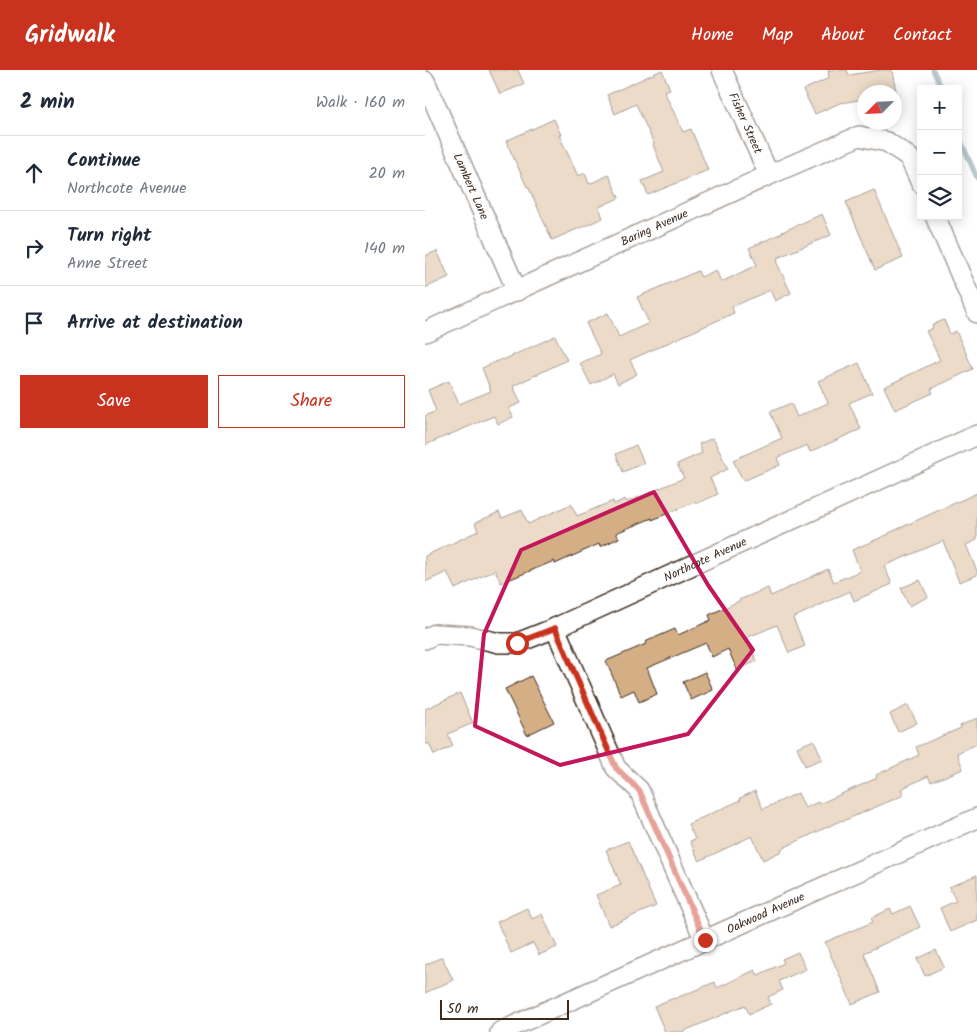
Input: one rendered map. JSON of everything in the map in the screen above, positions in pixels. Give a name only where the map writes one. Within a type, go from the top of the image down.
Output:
[{"type":"street","name":"Fisher Street","points":[[722,70],[769,175]]},
{"type":"street","name":"Lambert Lane","points":[[425,81],[517,291]]},
{"type":"street","name":"Baring Avenue","points":[[425,332],[859,136],[887,142],[909,157],[917,175]]},
{"type":"street","points":[[937,220],[977,313]]},
{"type":"street","name":"Northcote Avenue","points":[[425,639],[435,634],[470,636],[499,643],[517,643],[555,628],[977,435]]},
{"type":"street","points":[[555,628],[616,768],[639,790],[705,940]]},
{"type":"street","name":"Oakwood Avenue","points":[[500,1032],[977,818]]},
{"type":"highlighted area","points":[[654,492],[708,585],[753,650],[688,734],[560,765],[475,726],[484,634],[521,550]]},
{"type":"building","points":[[489,70],[518,70],[524,84],[500,94]]},
{"type":"building","points":[[662,70],[670,89],[664,91],[683,132],[691,129],[708,170],[648,195],[642,181],[664,172],[654,144],[636,104],[615,114],[607,95]]},
{"type":"building","points":[[828,70],[847,70],[849,75],[892,70],[895,85],[857,85],[857,100],[840,103],[815,114],[803,90],[829,78]]},
{"type":"building","points":[[554,119],[561,135],[559,135],[578,176],[585,173],[589,184],[609,175],[619,198],[599,207],[603,218],[552,240],[506,141]]},
{"type":"building","points":[[874,190],[903,258],[875,270],[846,202]]},
{"type":"building","points":[[822,214],[831,235],[777,258],[777,263],[791,293],[775,301],[770,290],[732,307],[734,313],[630,360],[637,374],[618,384],[613,374],[591,385],[580,363],[601,354],[586,323],[608,313],[619,337],[649,323],[637,297],[698,271],[701,277],[716,270],[721,282],[757,265],[749,248]]},
{"type":"building","points":[[437,251],[449,277],[425,288],[425,256]]},
{"type":"building","points":[[944,320],[950,334],[956,331],[973,369],[931,389],[933,393],[895,410],[884,387],[940,360],[926,331],[933,328],[932,325]]},
{"type":"building","points":[[555,336],[567,360],[513,386],[521,403],[509,408],[513,417],[498,424],[494,416],[425,445],[425,416],[436,411],[428,390],[449,381],[459,404],[491,391],[482,368]]},
{"type":"building","points":[[859,363],[872,393],[849,403],[861,429],[810,452],[807,445],[777,458],[780,465],[743,481],[733,460],[782,438],[770,412],[791,403],[797,417],[828,403],[818,381]]},
{"type":"building","points":[[713,438],[728,469],[710,478],[718,494],[616,533],[619,538],[600,547],[599,544],[555,564],[554,561],[501,583],[495,570],[455,589],[447,572],[425,582],[425,556],[478,531],[475,523],[499,512],[502,518],[522,510],[528,524],[571,504],[577,516],[613,501],[614,504],[625,499],[627,502],[684,478],[677,464],[702,453],[699,444]]},
{"type":"building","points":[[636,445],[644,463],[623,472],[616,454]]},
{"type":"building","points":[[977,493],[977,540],[966,545],[977,575],[959,582],[943,541],[884,566],[892,584],[854,601],[850,591],[793,618],[805,646],[789,653],[777,625],[746,638],[757,661],[737,670],[728,649],[712,657],[706,643],[647,668],[657,694],[639,702],[634,690],[621,696],[606,661],[675,629],[678,635],[711,620],[709,615],[768,588],[771,596],[828,569],[834,582],[860,571],[852,550]]},
{"type":"building","points":[[920,580],[928,597],[909,606],[901,588]]},
{"type":"building","points":[[705,672],[713,690],[691,700],[683,682]]},
{"type":"building","points":[[531,676],[554,722],[527,735],[505,689]]},
{"type":"building","points":[[460,693],[473,723],[448,734],[453,746],[434,755],[429,743],[425,745],[425,709]]},
{"type":"building","points":[[908,705],[917,723],[898,732],[890,714]]},
{"type":"building","points":[[977,718],[977,744],[957,753],[963,769],[931,782],[928,776],[901,789],[904,795],[842,820],[781,849],[782,851],[763,860],[752,836],[699,861],[690,841],[695,839],[688,824],[741,800],[740,798],[755,791],[763,809],[798,793],[805,808],[818,802],[819,804],[877,778],[876,775],[919,755],[916,747],[961,728],[960,726]]},
{"type":"building","points":[[814,740],[822,759],[805,766],[797,747]]},
{"type":"building","points":[[628,841],[656,906],[609,926],[596,895],[621,885],[606,850]]},
{"type":"building","points":[[977,875],[977,920],[950,932],[940,908],[956,901],[949,887]]},
{"type":"building","points":[[910,906],[920,927],[864,953],[880,992],[852,1004],[825,942],[873,922],[871,918],[890,909],[893,914]]},
{"type":"building","points":[[527,908],[532,919],[542,914],[557,947],[539,955],[533,943],[511,953],[497,922]]},
{"type":"building","points":[[936,950],[944,967],[925,976],[917,959]]},
{"type":"building","points":[[798,952],[806,969],[779,981],[783,990],[768,997],[771,1004],[749,1014],[745,1005],[682,1032],[665,1032],[654,1006],[715,982],[717,988],[755,970],[758,975],[784,963],[782,959]]},
{"type":"building","points":[[442,957],[453,980],[425,993],[425,965]]},
{"type":"waterway","points":[[933,70],[940,85]]},
{"type":"waterway","points":[[962,143],[977,178]]},
{"type":"route","points":[[517,643],[555,628],[616,768],[639,790],[705,940]]}]
